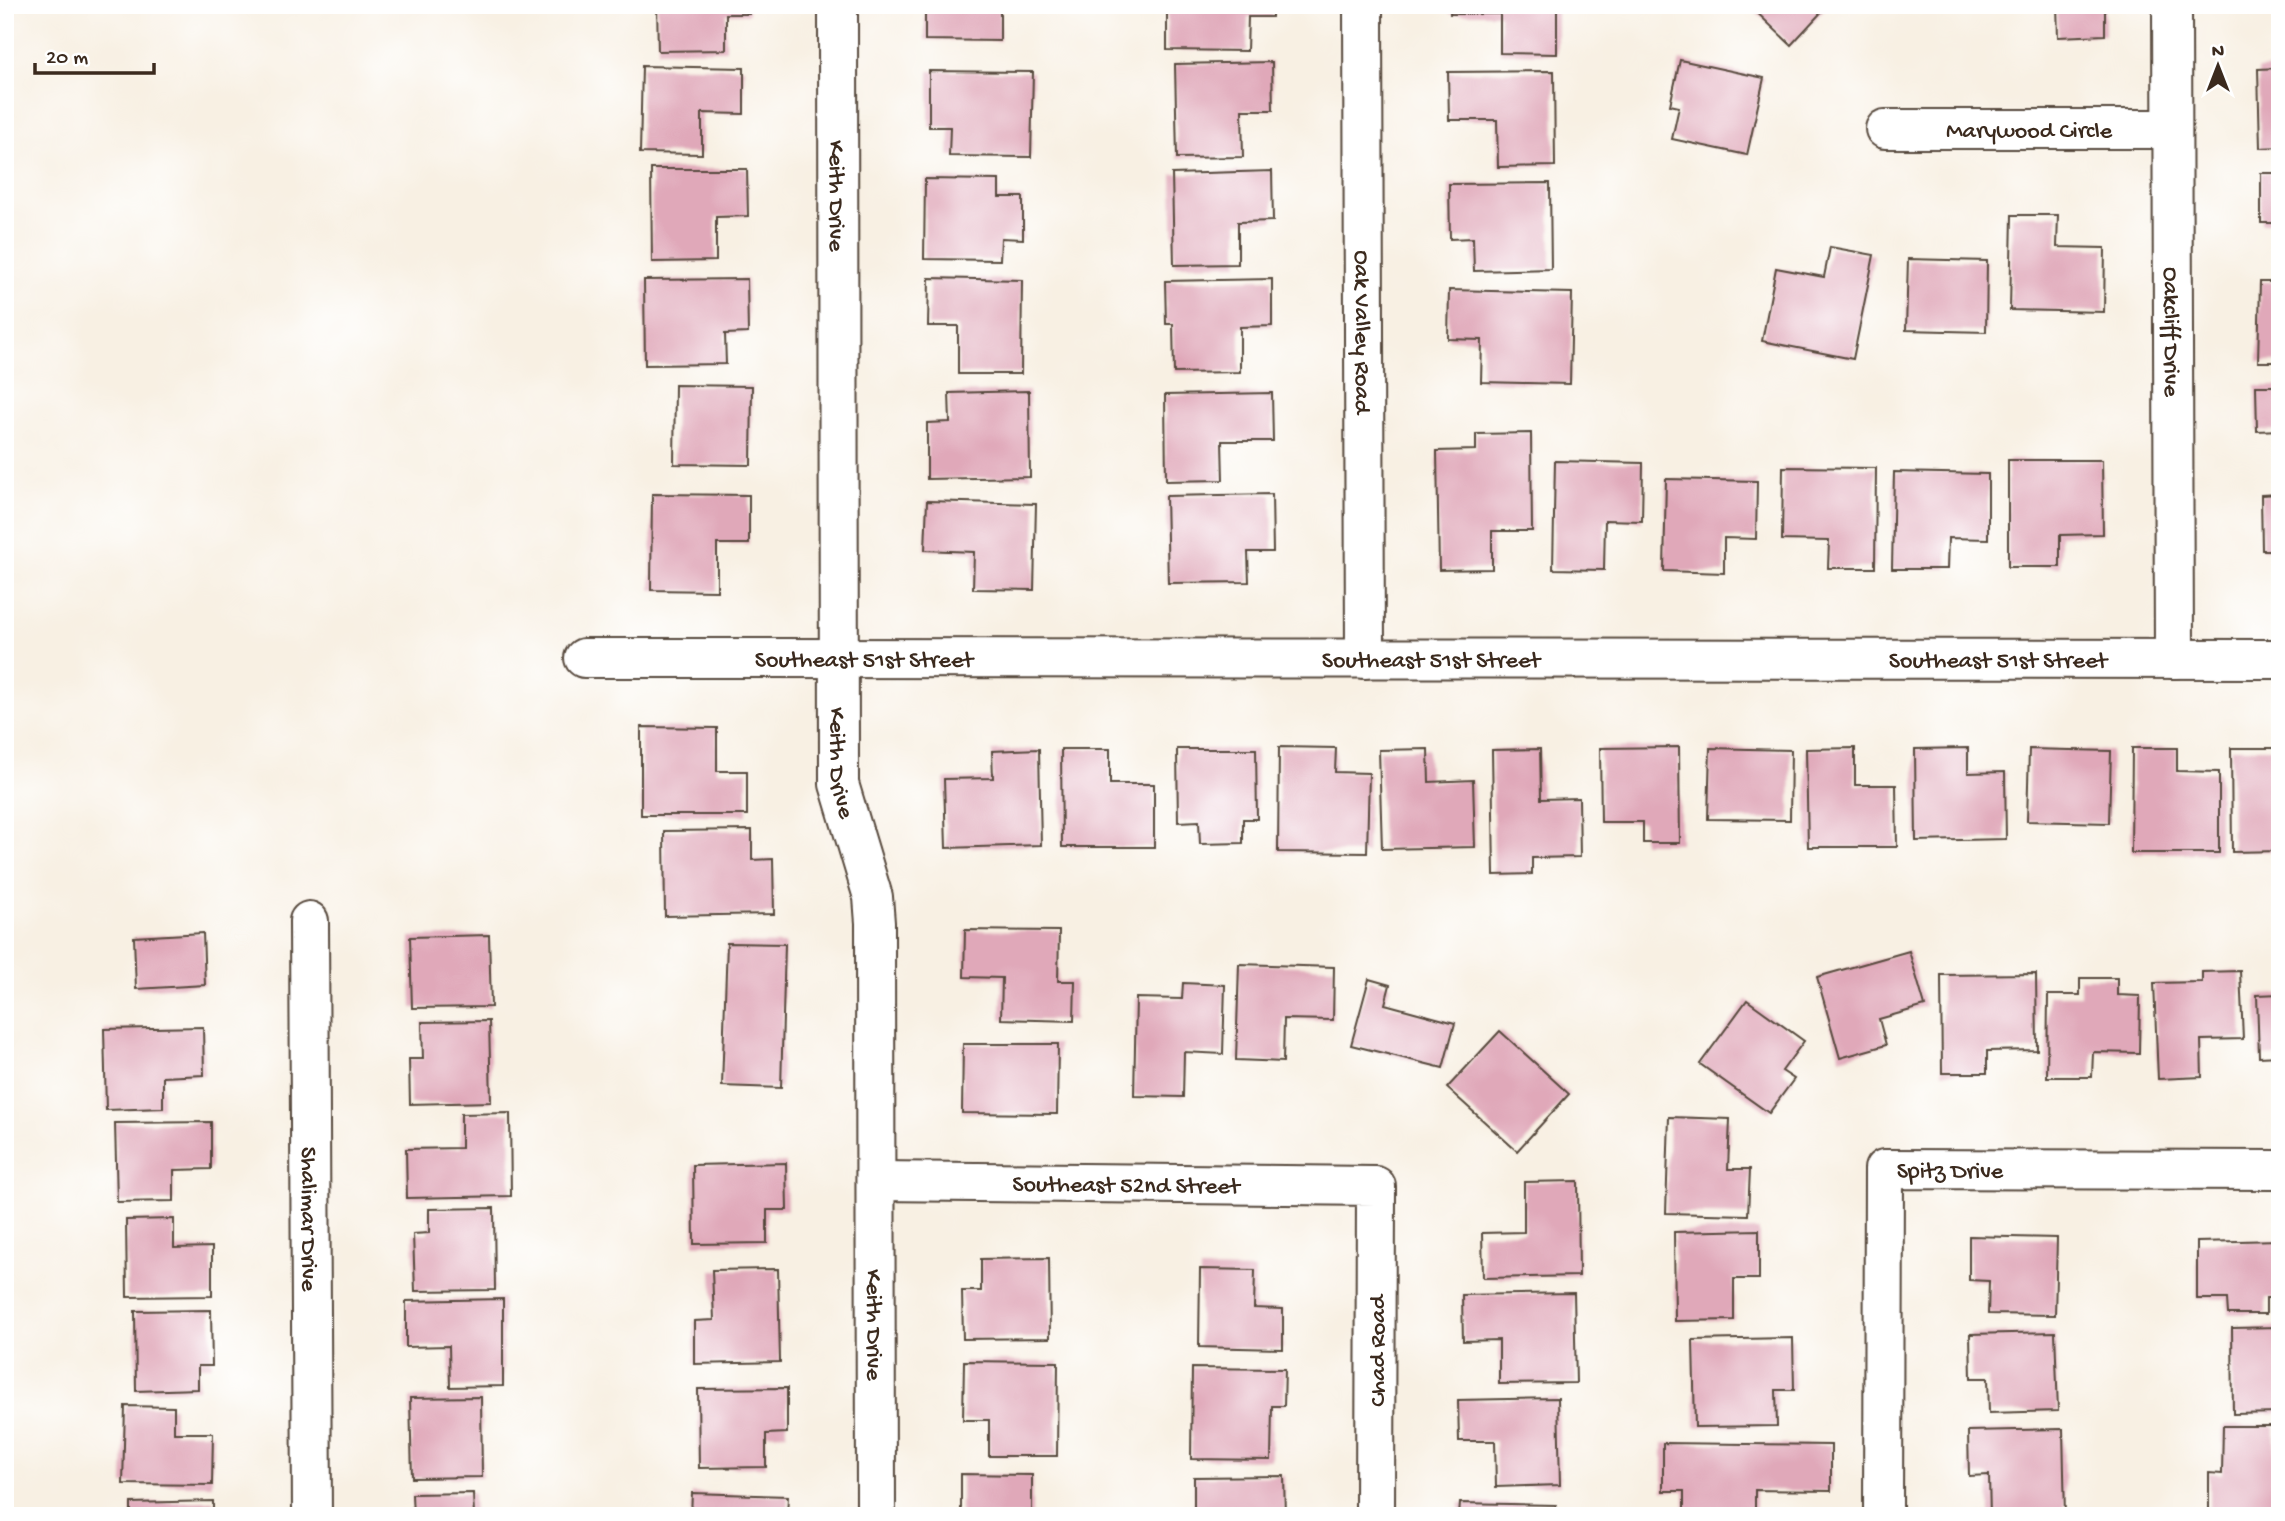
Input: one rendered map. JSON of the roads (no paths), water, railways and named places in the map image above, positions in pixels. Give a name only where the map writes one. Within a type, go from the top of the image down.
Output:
[{"type":"street","name":"Keith Drive","points":[[838,5],[839,784],[873,897],[876,923],[876,1516]]},
{"type":"street","name":"Oak Valley Road","points":[[1363,5],[1365,659]]},
{"type":"street","name":"Oakcliff Drive","points":[[2172,5],[2174,659]]},
{"type":"street","name":"Marywood Circle","points":[[1885,129],[2172,129]]},
{"type":"street","name":"Southeast 51st Street","points":[[584,658],[2280,659]]},
{"type":"street","name":"Shalimar Drive","points":[[309,921],[312,1516]]},
{"type":"street","name":"Spitz Drive","points":[[1883,1516],[1884,1169],[2280,1170]]},
{"type":"street","name":"Southeast 52nd Street","points":[[876,1181],[1376,1186]]},
{"type":"street","name":"Chad Road","points":[[1375,1516],[1376,1186]]}]
